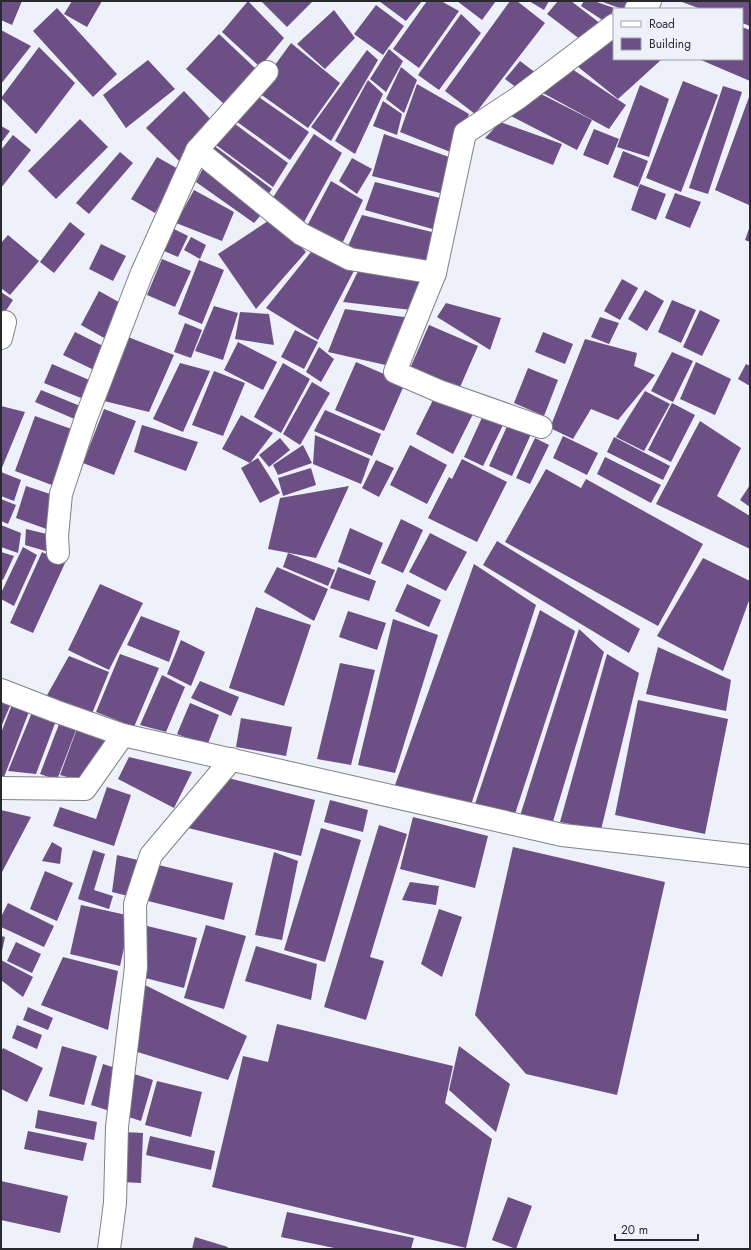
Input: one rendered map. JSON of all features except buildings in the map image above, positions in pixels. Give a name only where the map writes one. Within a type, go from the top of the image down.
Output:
[{"type":"street","points":[[638,8],[650,1]]},
{"type":"street","points":[[541,427],[439,391],[395,372],[435,273],[465,133],[518,98],[613,26]]},
{"type":"street","points":[[58,553],[57,536],[61,494],[86,418],[142,276],[197,150],[267,72]]},
{"type":"street","points":[[197,150],[301,234],[343,256],[350,259],[435,273]]},
{"type":"street","points":[[1,690],[123,735],[562,835],[750,856]]},
{"type":"street","points":[[1,788],[86,789],[123,735]]},
{"type":"street","points":[[109,1249],[115,1203],[117,1127],[136,967],[135,904],[150,855],[232,759]]}]
